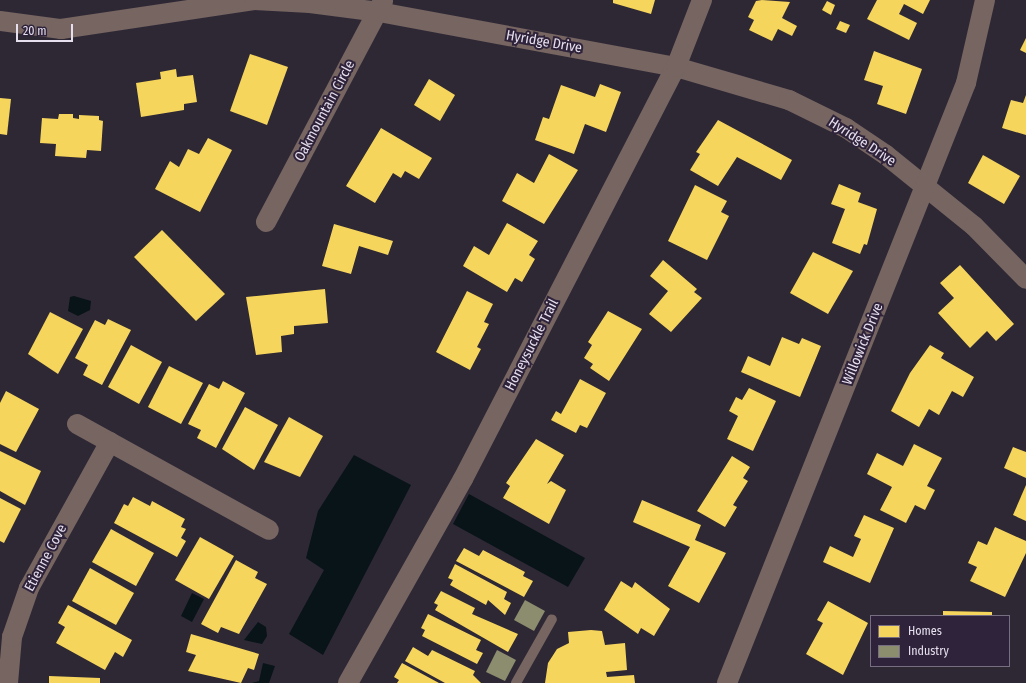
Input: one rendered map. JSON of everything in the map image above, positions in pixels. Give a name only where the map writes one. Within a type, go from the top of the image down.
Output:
[{"type":"street","name":"Hyridge Drive","points":[[0,21],[61,29],[254,0],[381,6],[676,67],[789,100],[846,128],[926,187],[974,226],[1026,279]]},
{"type":"street","name":"Honeysuckle Trail","points":[[348,683],[463,479],[676,67],[702,0]]},
{"type":"street","name":"Willowick Drive","points":[[727,683],[926,187],[966,83],[985,0]]},
{"type":"street","name":"Oakmountain Circle","points":[[266,222],[381,6]]},
{"type":"street","points":[[77,424],[270,530]]},
{"type":"street","name":"Etienne Cove","points":[[8,683],[12,637],[26,594],[110,442]]},
{"type":"lane","points":[[516,683],[552,619]]},
{"type":"shaded area","points":[[74,296],[91,301],[90,310],[78,316],[68,311],[70,297]]},
{"type":"shaded area","points":[[354,455],[411,485],[323,655],[289,634],[324,570],[306,558],[318,511]]},
{"type":"shaded area","points":[[469,494],[585,558],[568,587],[453,524]]},
{"type":"shaded area","points":[[192,593],[204,599],[192,622],[181,616]]},
{"type":"shaded area","points":[[258,622],[266,627],[267,636],[262,644],[244,640]]},
{"type":"shaded area","points":[[263,663],[275,666],[269,683],[252,683],[259,681]]},
{"type":"building: Homes","points":[[613,0],[655,0],[651,14],[613,3]]},
{"type":"building: Homes","points":[[877,0],[930,0],[923,14],[904,4],[899,14],[917,23],[909,40],[867,19]]},
{"type":"building: Homes","points":[[756,1],[790,2],[782,18],[797,26],[792,36],[778,29],[772,41],[749,30],[754,20],[748,17]]},
{"type":"building: Homes","points":[[827,1],[835,5],[831,15],[822,10]]},
{"type":"building: Homes","points":[[840,21],[850,25],[846,33],[836,29]]},
{"type":"building: Homes","points":[[1026,38],[1026,53],[1020,50]]},
{"type":"building: Homes","points":[[874,51],[922,69],[906,114],[877,104],[883,86],[864,80]]},
{"type":"building: Homes","points":[[250,54],[288,67],[267,125],[230,111]]},
{"type":"building: Homes","points":[[176,69],[177,77],[193,75],[197,102],[184,104],[184,110],[141,117],[136,83],[161,79],[160,72]]},
{"type":"building: Homes","points":[[429,79],[455,95],[440,121],[414,105]]},
{"type":"building: Homes","points":[[600,84],[621,92],[606,132],[585,124],[574,154],[535,140],[543,117],[549,119],[561,85],[595,97]]},
{"type":"building: Homes","points":[[1026,95],[1026,135],[1002,128],[1011,100],[1023,103]]},
{"type":"building: Homes","points":[[0,98],[11,99],[7,135],[0,134]]},
{"type":"building: Homes","points":[[59,114],[73,114],[73,118],[79,119],[79,115],[99,116],[99,120],[103,121],[101,151],[87,150],[86,158],[55,156],[56,144],[40,143],[42,118],[58,119]]},
{"type":"building: Homes","points":[[718,120],[792,160],[781,180],[737,157],[718,186],[690,170],[700,154],[696,152]]},
{"type":"building: Homes","points":[[381,128],[432,158],[419,179],[405,171],[401,178],[393,173],[375,203],[346,186]]},
{"type":"building: Homes","points":[[208,138],[232,150],[200,212],[155,189],[170,161],[179,167],[188,149],[199,154]]},
{"type":"building: Homes","points":[[549,154],[578,170],[544,224],[502,201],[517,173],[534,183]]},
{"type":"building: Homes","points":[[983,155],[1020,176],[1004,204],[968,183]]},
{"type":"building: Homes","points":[[839,184],[861,193],[858,202],[877,209],[867,245],[864,244],[860,254],[832,243],[845,209],[831,204]]},
{"type":"building: Homes","points":[[695,185],[727,201],[721,212],[729,216],[707,260],[668,241]]},
{"type":"building: Homes","points":[[507,223],[538,241],[529,255],[535,259],[522,282],[515,278],[507,292],[463,266],[474,246],[489,255]]},
{"type":"building: Homes","points":[[334,224],[393,241],[388,255],[359,246],[351,274],[322,266]]},
{"type":"building: Homes","points":[[162,230],[225,294],[196,321],[134,257]]},
{"type":"building: Homes","points":[[813,252],[853,271],[828,314],[790,293]]},
{"type":"building: Homes","points":[[663,260],[697,289],[694,292],[702,298],[671,332],[649,314],[668,291],[650,276]]},
{"type":"building: Homes","points":[[960,265],[1014,324],[996,341],[987,331],[970,348],[938,313],[954,298],[940,283]]},
{"type":"building: Homes","points":[[325,289],[328,323],[294,326],[294,334],[281,336],[282,352],[256,355],[246,297]]},
{"type":"building: Homes","points":[[467,291],[493,304],[484,322],[489,324],[477,347],[481,349],[470,370],[436,352]]},
{"type":"building: Homes","points":[[608,311],[642,329],[609,381],[590,368],[593,364],[584,358],[592,345],[588,342]]},
{"type":"building: Homes","points":[[50,312],[83,329],[58,374],[28,354]]},
{"type":"building: Homes","points":[[108,319],[131,330],[102,385],[83,375],[88,365],[75,358],[95,320],[105,325]]},
{"type":"building: Homes","points":[[782,337],[799,344],[802,338],[821,346],[800,397],[741,372],[748,356],[770,366]]},
{"type":"building: Homes","points":[[131,345],[162,362],[139,404],[108,387]]},
{"type":"building: Homes","points":[[930,345],[944,353],[941,358],[974,377],[963,397],[952,391],[939,415],[929,409],[919,427],[891,411],[910,373]]},
{"type":"building: Homes","points":[[169,366],[203,383],[181,424],[148,407]]},
{"type":"building: Homes","points":[[580,379],[606,393],[587,428],[580,425],[576,433],[551,420],[556,411],[561,414]]},
{"type":"building: Homes","points":[[223,381],[245,393],[216,448],[197,438],[201,430],[188,424],[209,384],[219,389]]},
{"type":"building: Homes","points":[[749,388],[776,401],[753,451],[727,439],[738,416],[729,411],[736,397],[742,400]]},
{"type":"building: Homes","points":[[6,391],[39,409],[16,452],[0,444],[0,403]]},
{"type":"building: Homes","points":[[245,407],[278,425],[254,470],[222,449]]},
{"type":"building: Homes","points":[[289,417],[323,436],[300,477],[264,462]]},
{"type":"building: Homes","points":[[536,439],[564,455],[547,484],[551,481],[566,490],[549,524],[503,498],[510,486],[506,483]]},
{"type":"building: Homes","points":[[914,444],[942,458],[927,486],[935,490],[925,510],[915,505],[906,523],[880,510],[892,487],[867,474],[877,453],[903,466]]},
{"type":"building: Homes","points":[[1013,447],[1026,452],[1026,478],[1004,468]]},
{"type":"building: Homes","points":[[0,451],[41,471],[25,505],[0,491]]},
{"type":"building: Homes","points":[[732,456],[750,467],[743,478],[748,481],[733,505],[737,507],[725,527],[697,511]]},
{"type":"building: Homes","points":[[1026,485],[1026,521],[1013,515]]},
{"type":"building: Homes","points":[[133,497],[150,506],[152,501],[185,519],[181,527],[186,529],[181,538],[186,541],[177,557],[114,523],[124,504],[128,506]]},
{"type":"building: Homes","points":[[0,498],[21,509],[4,543],[0,541]]},
{"type":"building: Homes","points":[[642,500],[701,525],[695,540],[726,553],[699,603],[668,586],[690,547],[633,522]]},
{"type":"building: Homes","points":[[864,515],[894,528],[870,583],[823,562],[830,546],[853,557],[861,539],[854,536]]},
{"type":"building: Homes","points":[[995,527],[1026,541],[1026,553],[1005,597],[970,581],[977,567],[968,563],[978,541],[987,545]]},
{"type":"building: Homes","points":[[111,529],[154,553],[136,586],[92,562]]},
{"type":"building: Homes","points":[[200,537],[234,556],[209,599],[175,580]]},
{"type":"building: Homes","points":[[464,548],[479,556],[483,550],[525,572],[523,576],[533,581],[524,597],[456,561]]},
{"type":"building: Homes","points":[[236,560],[258,572],[255,578],[267,584],[239,634],[221,627],[218,633],[201,624]]},
{"type":"building: Homes","points":[[455,564],[507,592],[504,599],[511,603],[505,615],[488,600],[486,605],[450,585],[453,580],[448,578]]},
{"type":"building: Homes","points":[[90,568],[134,593],[116,625],[72,601]]},
{"type":"building: Homes","points":[[621,581],[632,588],[635,582],[670,609],[654,636],[641,628],[638,634],[604,610]]},
{"type":"building: Homes","points":[[441,591],[475,608],[472,614],[518,634],[508,652],[435,610],[438,605],[434,603]]},
{"type":"building: Homes","points":[[828,601],[868,623],[843,675],[806,654],[823,623],[817,620]]},
{"type":"building: Homes","points":[[68,605],[132,640],[123,657],[115,652],[105,670],[56,643],[65,627],[58,623]]},
{"type":"building: Homes","points":[[943,611],[992,612],[992,615],[943,615]]},
{"type":"building: Homes","points":[[428,614],[481,640],[476,650],[483,653],[477,664],[422,636],[425,630],[421,628]]},
{"type":"building: Homes","points":[[591,630],[602,631],[605,645],[625,643],[627,670],[606,672],[607,677],[634,675],[635,683],[545,683],[548,663],[557,649],[569,643],[568,632]]},
{"type":"building: Homes","points":[[191,634],[259,654],[254,670],[248,668],[241,683],[188,671],[196,655],[186,652]]},
{"type":"building: Homes","points":[[413,647],[428,656],[432,650],[475,671],[473,675],[481,683],[445,683],[405,661]]},
{"type":"building: Homes","points":[[402,663],[439,683],[397,683],[399,680],[394,677]]},
{"type":"building: Homes","points":[[49,676],[100,678],[100,683],[49,683]]},
{"type":"building: Industry","points":[[525,600],[545,611],[534,631],[514,620]]},
{"type":"building: Industry","points":[[497,650],[516,660],[505,681],[486,672]]}]
